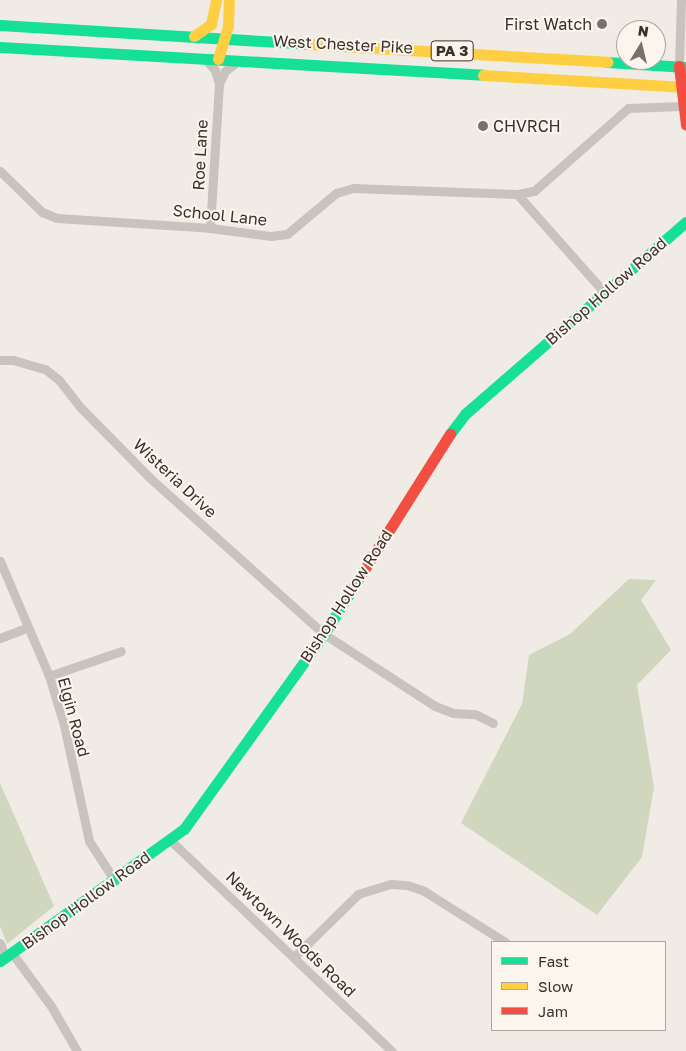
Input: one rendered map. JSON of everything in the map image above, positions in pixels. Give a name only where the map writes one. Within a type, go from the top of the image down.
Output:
[{"type":"main road","points":[[194,36],[204,32],[214,20],[216,0]]},
{"type":"main road","points":[[218,59],[224,37],[229,0]]},
{"type":"main road","name":"West Chester Pike","points":[[0,25],[682,66]]},
{"type":"main road","name":"West Chester Pike","points":[[0,47],[683,87]]},
{"type":"main road","points":[[682,66],[682,106],[686,124]]},
{"type":"main road","name":"Bishop Hollow Road","points":[[6,957],[184,829],[324,634],[461,420],[489,390],[686,222]]},
{"type":"street","points":[[681,0],[682,66]]},
{"type":"street","points":[[202,58],[215,70],[219,84]]},
{"type":"street","points":[[219,84],[226,71],[239,60]]},
{"type":"street","name":"Roe Lane","points":[[210,228],[219,84]]},
{"type":"street","points":[[517,194],[534,191],[628,108],[682,106]]},
{"type":"street","name":"School Lane","points":[[0,171],[42,212],[57,218],[210,228],[271,236],[287,234],[336,193],[353,188],[517,194]]},
{"type":"street","points":[[517,194],[604,292]]},
{"type":"street","name":"Wisteria Drive","points":[[0,360],[13,360],[45,369],[59,380],[80,407],[150,478],[324,634],[435,706],[453,713],[475,714],[493,723]]},
{"type":"street","name":"Elgin Road","points":[[0,561],[26,628],[49,676],[64,724],[89,841],[114,881]]},
{"type":"street","points":[[0,638],[26,628]]},
{"type":"street","points":[[49,676],[121,651]]},
{"type":"street","name":"Newtown Woods Road","points":[[169,839],[392,1051]]},
{"type":"street","points":[[294,956],[350,899],[374,887],[390,884],[408,885],[424,891],[503,941]]},
{"type":"street","points":[[0,943],[6,957],[51,1006],[77,1051]]},
{"type":"green space","points":[[629,579],[656,580],[641,600],[671,650],[637,685],[654,787],[642,857],[597,915],[461,823],[522,704],[529,655],[570,634]]},
{"type":"green space","points":[[0,783],[54,906],[7,944],[0,926]]},
{"type":"traffic: fast","points":[[0,25],[307,44]]},
{"type":"traffic: fast","points":[[0,47],[483,75]]},
{"type":"traffic: fast","points":[[607,62],[686,67]]},
{"type":"traffic: fast","points":[[450,434],[465,414],[686,222]]},
{"type":"traffic: fast","points":[[0,961],[184,829],[324,634],[362,573]]},
{"type":"traffic: slow","points":[[194,36],[211,24],[216,0]]},
{"type":"traffic: slow","points":[[218,59],[228,26],[229,0]]},
{"type":"traffic: slow","points":[[307,44],[607,62]]},
{"type":"traffic: slow","points":[[483,75],[686,87]]},
{"type":"traffic: jam","points":[[679,66],[686,125]]},
{"type":"traffic: jam","points":[[362,573],[450,434]]},
{"type":"place","name":"First Watch","points":[[602,24]]},
{"type":"place","name":"CHVRCH","points":[[483,126]]}]
